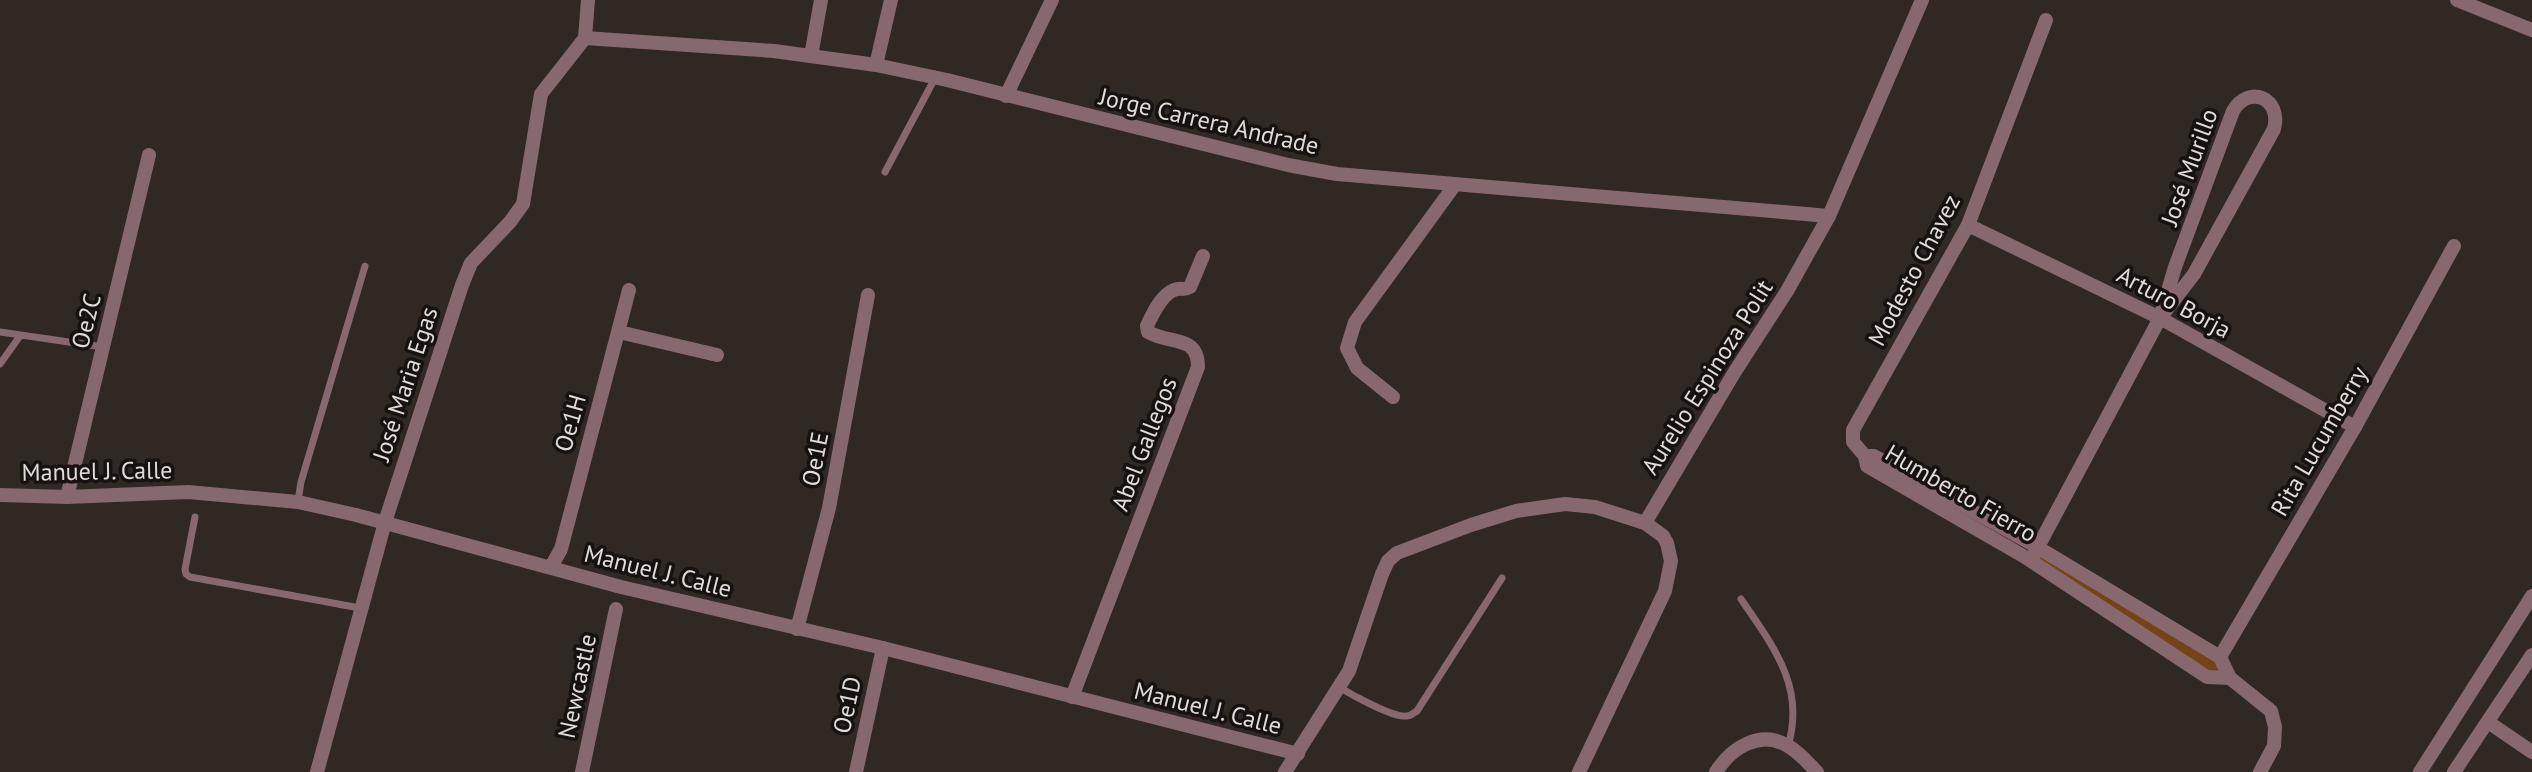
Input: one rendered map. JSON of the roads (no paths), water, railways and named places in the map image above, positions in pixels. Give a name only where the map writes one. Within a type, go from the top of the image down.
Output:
[{"type":"street","points":[[585,38],[588,0]]},
{"type":"street","points":[[811,55],[821,0]]},
{"type":"street","points":[[876,65],[891,0]]},
{"type":"street","points":[[1006,96],[1052,0]]},
{"type":"street","name":"Aurelio Espinoza Polit","points":[[1645,523],[1734,373],[1787,291],[1829,216],[1922,0]]},
{"type":"street","points":[[2456,0],[2532,30]]},
{"type":"street","name":"Modesto Chavez","points":[[1865,456],[1853,442],[1853,429],[1968,225],[2046,20]]},
{"type":"street","name":"Jorge Carrera Andrade","points":[[585,38],[811,55],[876,65],[1288,165],[1366,178],[1829,216]]},
{"type":"street","name":"José Maria Egas","points":[[317,772],[385,522],[466,274],[476,257],[510,222],[523,204],[541,94],[585,38]]},
{"type":"street","name":"José Murillo","points":[[2034,554],[2160,318],[2194,274],[2274,129],[2277,120],[2275,111],[2263,98],[2254,96],[2245,99],[2232,111],[2175,267],[2160,318]]},
{"type":"street","name":"Oe2C","points":[[67,497],[149,155]]},
{"type":"street","points":[[1393,397],[1357,368],[1347,348],[1355,322],[1454,186]]},
{"type":"street","name":"Arturo Borja","points":[[1968,225],[2160,318],[2355,426]]},
{"type":"street","name":"Rita Lucumberry","points":[[2220,657],[2355,426],[2454,246]]},
{"type":"street","name":"Abel Gallegos","points":[[1072,697],[1198,367],[1198,355],[1193,348],[1188,344],[1154,336],[1148,332],[1147,326],[1166,296],[1174,290],[1190,287],[1203,256]]},
{"type":"street","name":"Oe1H","points":[[551,568],[561,549],[629,290]]},
{"type":"street","name":"Oe1E","points":[[797,629],[829,508],[868,295]]},
{"type":"street","points":[[618,332],[717,355]]},
{"type":"street","name":"Humberto Fierro","points":[[1865,456],[1874,456],[2034,554],[2220,657],[2230,678],[2271,711],[2275,727],[2274,746],[2260,772]]},
{"type":"street","name":"Manuel J. Calle","points":[[0,495],[67,497],[188,492],[298,502],[385,522],[551,568],[883,648],[1298,754]]},
{"type":"street","points":[[1286,772],[1353,661],[1388,561],[1397,553],[1471,525],[1516,511],[1565,504],[1595,507],[1645,523],[1667,543],[1671,561],[1667,586],[1579,772]]},
{"type":"street","name":"Humberto Fierro","points":[[2034,554],[2207,677],[2230,678]]},
{"type":"street","points":[[2420,772],[2532,596]]},
{"type":"street","name":"Newcastle","points":[[582,772],[616,609]]},
{"type":"street","name":"Oe1D","points":[[856,772],[883,648]]},
{"type":"street","points":[[2454,772],[2532,655]]},
{"type":"street","points":[[2488,722],[2532,752]]},
{"type":"street","points":[[1716,772],[1729,755],[1750,742],[1768,739],[1788,746],[1818,772]]},
{"type":"lane","points":[[885,172],[935,78]]},
{"type":"lane","points":[[298,502],[301,482],[365,266]]},
{"type":"lane","points":[[0,332],[103,347]]},
{"type":"lane","points":[[0,363],[20,336]]},
{"type":"lane","points":[[195,517],[185,569],[190,577],[360,608]]},
{"type":"lane","points":[[1339,687],[1358,699],[1401,715],[1409,716],[1417,711],[1502,578]]},
{"type":"lane","points":[[1741,599],[1778,653],[1787,673],[1792,697],[1788,746]]}]
